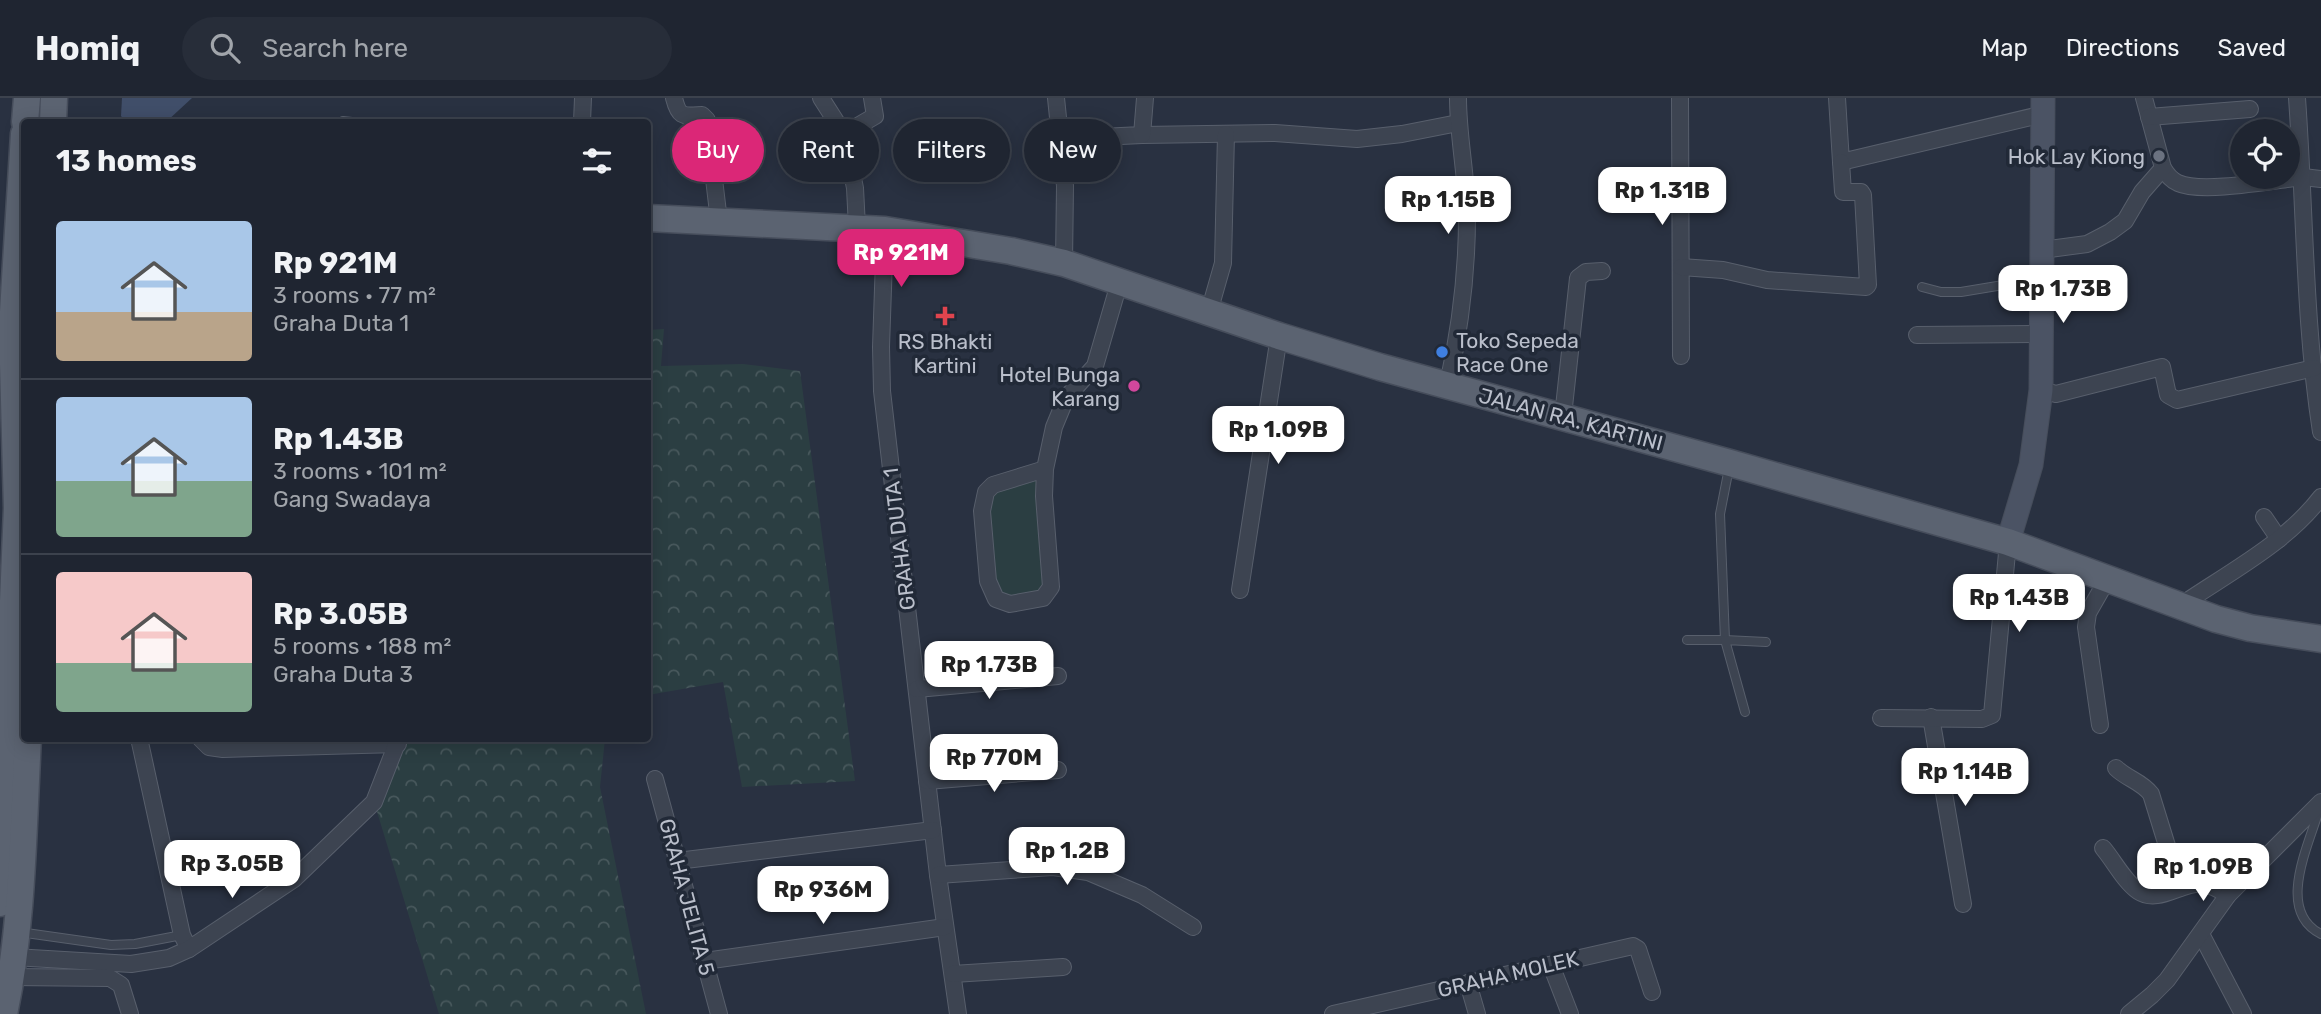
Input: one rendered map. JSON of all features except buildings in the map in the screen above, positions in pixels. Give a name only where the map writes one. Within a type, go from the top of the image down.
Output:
[{"type":"main road","points":[[25,119],[27,98]]},
{"type":"main road","points":[[52,119],[54,98]]},
{"type":"main road","points":[[0,903],[8,558],[6,330],[21,170]]},
{"type":"main road","name":"JALAN RA. KARTINI","points":[[651,218],[885,230],[1011,251],[1063,263],[1279,337],[1380,367],[1449,381],[2008,542],[2180,606],[2250,628],[2321,639]]},
{"type":"main road","points":[[4,1014],[14,955],[28,742]]},
{"type":"street","points":[[582,119],[583,98]]},
{"type":"street","points":[[674,98],[679,113],[702,115],[707,120],[719,221]]},
{"type":"street","points":[[821,98],[834,119]]},
{"type":"street","points":[[870,119],[875,116],[872,98]]},
{"type":"street","points":[[1056,98],[1058,119]]},
{"type":"street","points":[[1142,135],[1145,98]]},
{"type":"street","points":[[1449,381],[1462,306],[1467,216],[1458,98]]},
{"type":"street","points":[[1680,98],[1681,356]]},
{"type":"street","points":[[1681,267],[1723,270],[1767,280],[1868,285],[1864,195],[1861,192],[1843,192],[1838,98]]},
{"type":"street","points":[[2144,98],[2163,168],[2176,182],[2194,187],[2303,177],[2321,179]]},
{"type":"street","points":[[2297,98],[2307,288],[2321,432]]},
{"type":"street","points":[[1841,162],[2043,106],[2041,390],[2031,465],[2008,542],[1992,715],[1982,719],[1881,718]]},
{"type":"street","points":[[2149,117],[2250,109]]},
{"type":"street","points":[[1121,136],[1275,133],[1357,139],[1402,134],[1458,123]]},
{"type":"street","points":[[1209,312],[1223,263],[1226,134]]},
{"type":"street","points":[[2042,250],[2087,244],[2110,233],[2125,221],[2143,192],[2163,168]]},
{"type":"street","points":[[854,182],[857,227]]},
{"type":"street","points":[[1063,263],[1064,182]]},
{"type":"street","name":"GRAHA DUTA 1","points":[[885,230],[882,391],[937,875],[958,1014]]},
{"type":"street","points":[[1563,416],[1578,278],[1586,272],[1602,271]]},
{"type":"street","points":[[1045,470],[993,485],[986,492],[982,511],[988,581],[996,599],[1010,604],[1043,598],[1051,587],[1044,496],[1045,470],[1054,427],[1066,398],[1095,366],[1119,280]]},
{"type":"street","points":[[1917,335],[2041,334]]},
{"type":"street","points":[[1240,590],[1279,337]]},
{"type":"street","points":[[2041,390],[2056,394],[2162,368],[2168,396],[2176,400],[2314,368]]},
{"type":"street","points":[[2180,606],[2279,539],[2307,515],[2321,497]]},
{"type":"street","points":[[2264,517],[2279,539]]},
{"type":"street","points":[[2100,725],[2086,627],[2088,613],[2108,578]]},
{"type":"street","points":[[917,689],[1058,676]]},
{"type":"street","points":[[1931,717],[1963,904]]},
{"type":"street","points":[[140,742],[186,942]]},
{"type":"street","points":[[205,743],[223,749],[377,742]]},
{"type":"street","points":[[14,955],[131,964],[169,958],[186,942],[293,879],[374,802],[399,742]]},
{"type":"street","points":[[2116,768],[2123,775],[2140,782],[2151,794],[2180,888]]},
{"type":"street","points":[[927,781],[1058,770]]},
{"type":"street","name":"GRAHA JELITA 5","points":[[655,779],[719,1014]]},
{"type":"street","points":[[2129,1014],[2166,979],[2202,934],[2228,895],[2321,803]]},
{"type":"street","points":[[677,861],[933,830]]},
{"type":"street","points":[[2104,848],[2139,891],[2153,895],[2193,884],[2204,884],[2228,895]]},
{"type":"street","points":[[937,875],[1054,867],[1088,872],[1142,895],[1193,927]]},
{"type":"street","points":[[705,961],[945,927]]},
{"type":"street","points":[[2202,934],[2243,1014]]},
{"type":"street","name":"GRAHA MOLEK","points":[[1333,1014],[1392,1008],[1468,984],[1633,946],[1638,949],[1652,992]]},
{"type":"street","points":[[14,955],[110,978],[121,985],[130,1014]]},
{"type":"street","points":[[1551,965],[1570,1014]]},
{"type":"street","points":[[953,974],[1063,967]]},
{"type":"street","points":[[1468,984],[1477,1014]]},
{"type":"lane","points":[[1922,288],[1961,292],[2042,278]]},
{"type":"lane","points":[[1730,463],[1720,514],[1725,640],[1745,712]]},
{"type":"lane","points":[[1687,640],[1766,642]]},
{"type":"lane","points":[[2321,803],[2298,879],[2296,900],[2304,921],[2321,934]]},
{"type":"lane","points":[[14,955],[111,945],[186,942]]},
{"type":"green space","points":[[664,329],[661,366],[743,364],[800,371],[855,781],[742,787],[723,682],[651,694],[651,330]]},
{"type":"green space","points":[[1045,469],[1043,598],[996,599],[986,492]]},
{"type":"green space","points":[[398,742],[605,742],[600,787],[646,1014],[439,1014],[374,802]]},
{"type":"water","points":[[122,98],[192,98],[169,119],[124,119],[121,116]]},
{"type":"place","name":"Hok Lay Kiong","points":[[2159,156]]},
{"type":"place","name":"RS Bhakti Kartini","points":[[945,316]]},
{"type":"place","name":"Toko Sepeda Race One","points":[[1442,352]]},
{"type":"place","name":"Hotel Bunga Karang","points":[[1134,386]]}]
